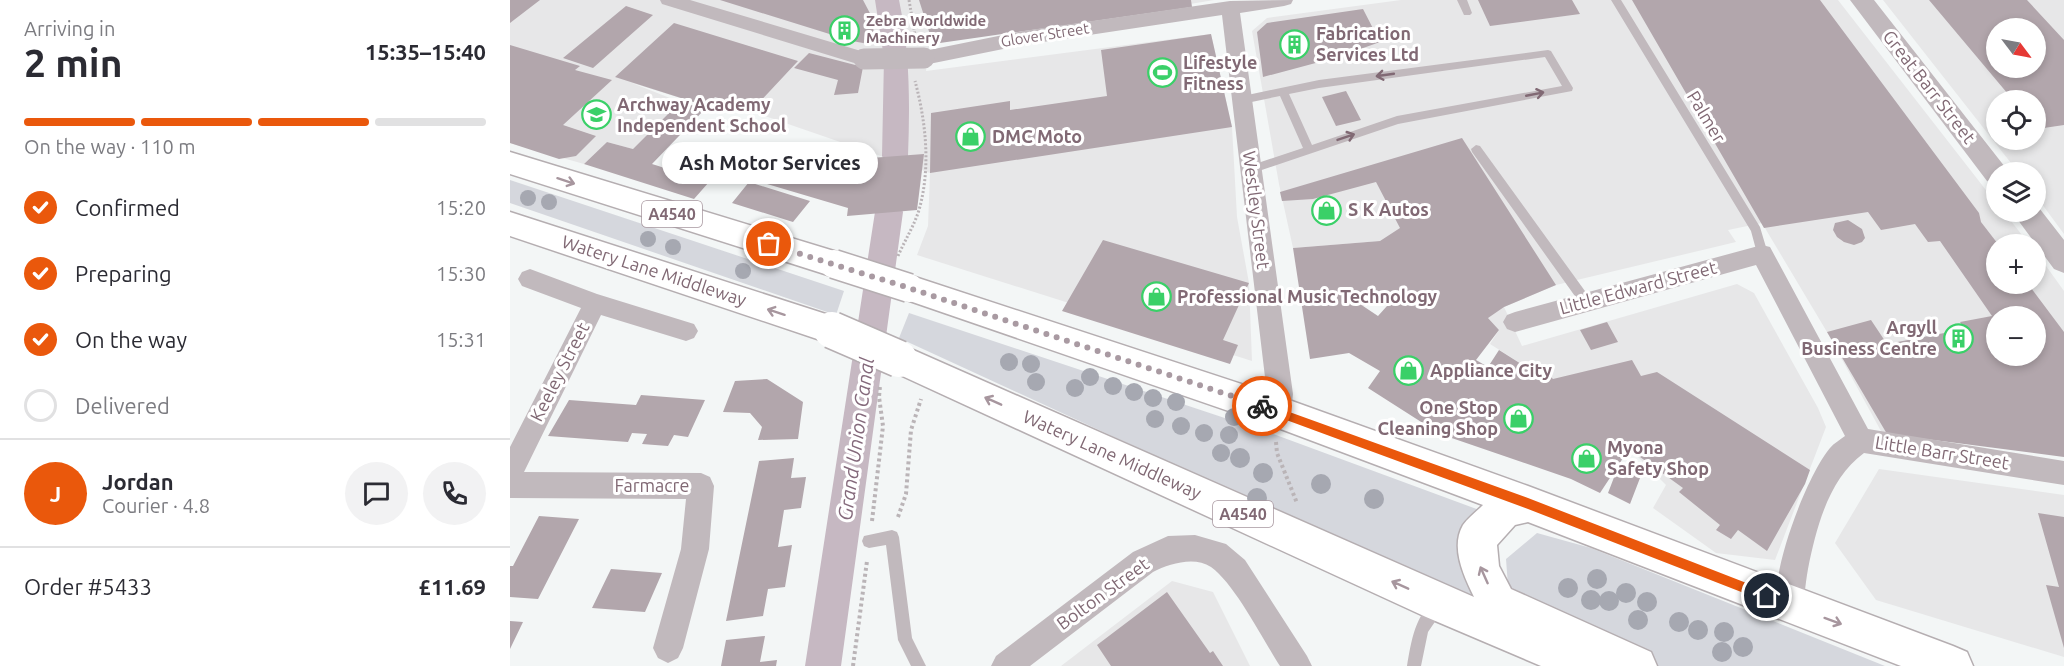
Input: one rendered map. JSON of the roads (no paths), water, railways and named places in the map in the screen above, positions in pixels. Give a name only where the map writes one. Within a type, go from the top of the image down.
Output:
[{"type":"highway","name":"A4540","points":[[510,163],[909,288],[1278,412],[1528,504],[1953,666]]},
{"type":"highway","name":"Watery Lane Middleway","points":[[510,224],[832,330],[933,373],[1440,603],[1589,666]]},
{"type":"highway","points":[[1528,504],[1505,509],[1477,538],[1480,569],[1497,603],[1637,666]]},
{"type":"street","name":"Glover Street","points":[[669,0],[864,59],[924,58],[1023,38],[1229,4],[1284,0]]},
{"type":"street","name":"Great Barr Street","points":[[1862,0],[1987,162]]},
{"type":"street","name":"Westley Street","points":[[1229,4],[1280,394],[1278,412]]},
{"type":"street","points":[[2034,222],[2064,261]]},
{"type":"street","name":"Little Edward Street","points":[[1515,322],[1762,254]]},
{"type":"street","points":[[1762,254],[1860,440]]},
{"type":"street","name":"Keeley Street","points":[[530,279],[596,303],[686,331]]},
{"type":"street","name":"Keeley Street","points":[[510,474],[596,303]]},
{"type":"street","name":"Little Barr Street","points":[[1789,605],[1791,580],[1820,490],[1839,456],[1860,440],[2064,472]]},
{"type":"street","name":"Farmacre","points":[[510,485],[701,486],[695,549],[668,648]]},
{"type":"street","name":"Bolton Street","points":[[1006,666],[1143,562],[1168,550],[1195,549],[1216,554],[1235,570],[1297,666]]},
{"type":"lane","points":[[1462,0],[1467,13]]},
{"type":"lane","name":"Palmer","points":[[1616,0],[1756,230],[1762,254]]},
{"type":"lane","points":[[1242,100],[1319,84],[1548,53],[1568,88],[1397,120],[1251,170]]},
{"type":"lane","points":[[1283,91],[1309,150]]},
{"type":"lane","points":[[1476,149],[1586,302]]},
{"type":"lane","points":[[869,541],[892,537],[905,640],[919,666]]},
{"type":"lane","points":[[1418,662],[1421,629],[1440,603]]},
{"type":"waterway","name":"Grand Union Canal","points":[[887,0],[896,58],[895,156]]},
{"type":"waterway","name":"Grand Union Canal","points":[[823,666],[889,212]]},
{"type":"place","name":"Zebra Worldwide Machinery","points":[[845,30]]},
{"type":"place","name":"Fabrication Services Ltd","points":[[1295,44]]},
{"type":"place","name":"Lifestyle Fitness","points":[[1162,73]]},
{"type":"place","name":"Archway Academy Independent School","points":[[596,115]]},
{"type":"place","name":"DMC Moto","points":[[971,137]]},
{"type":"place","name":"S K Autos","points":[[1327,210]]},
{"type":"place","name":"Ash Motor Services","points":[[769,244]]},
{"type":"place","name":"Professional Music Technology","points":[[1156,297]]},
{"type":"place","name":"Argyll Business Centre","points":[[1958,338]]},
{"type":"place","name":"Appliance City","points":[[1409,371]]},
{"type":"place","name":"One Stop Cleaning Shop","points":[[1519,418]]},
{"type":"place","name":"Myona Safety Shop","points":[[1586,458]]}]
